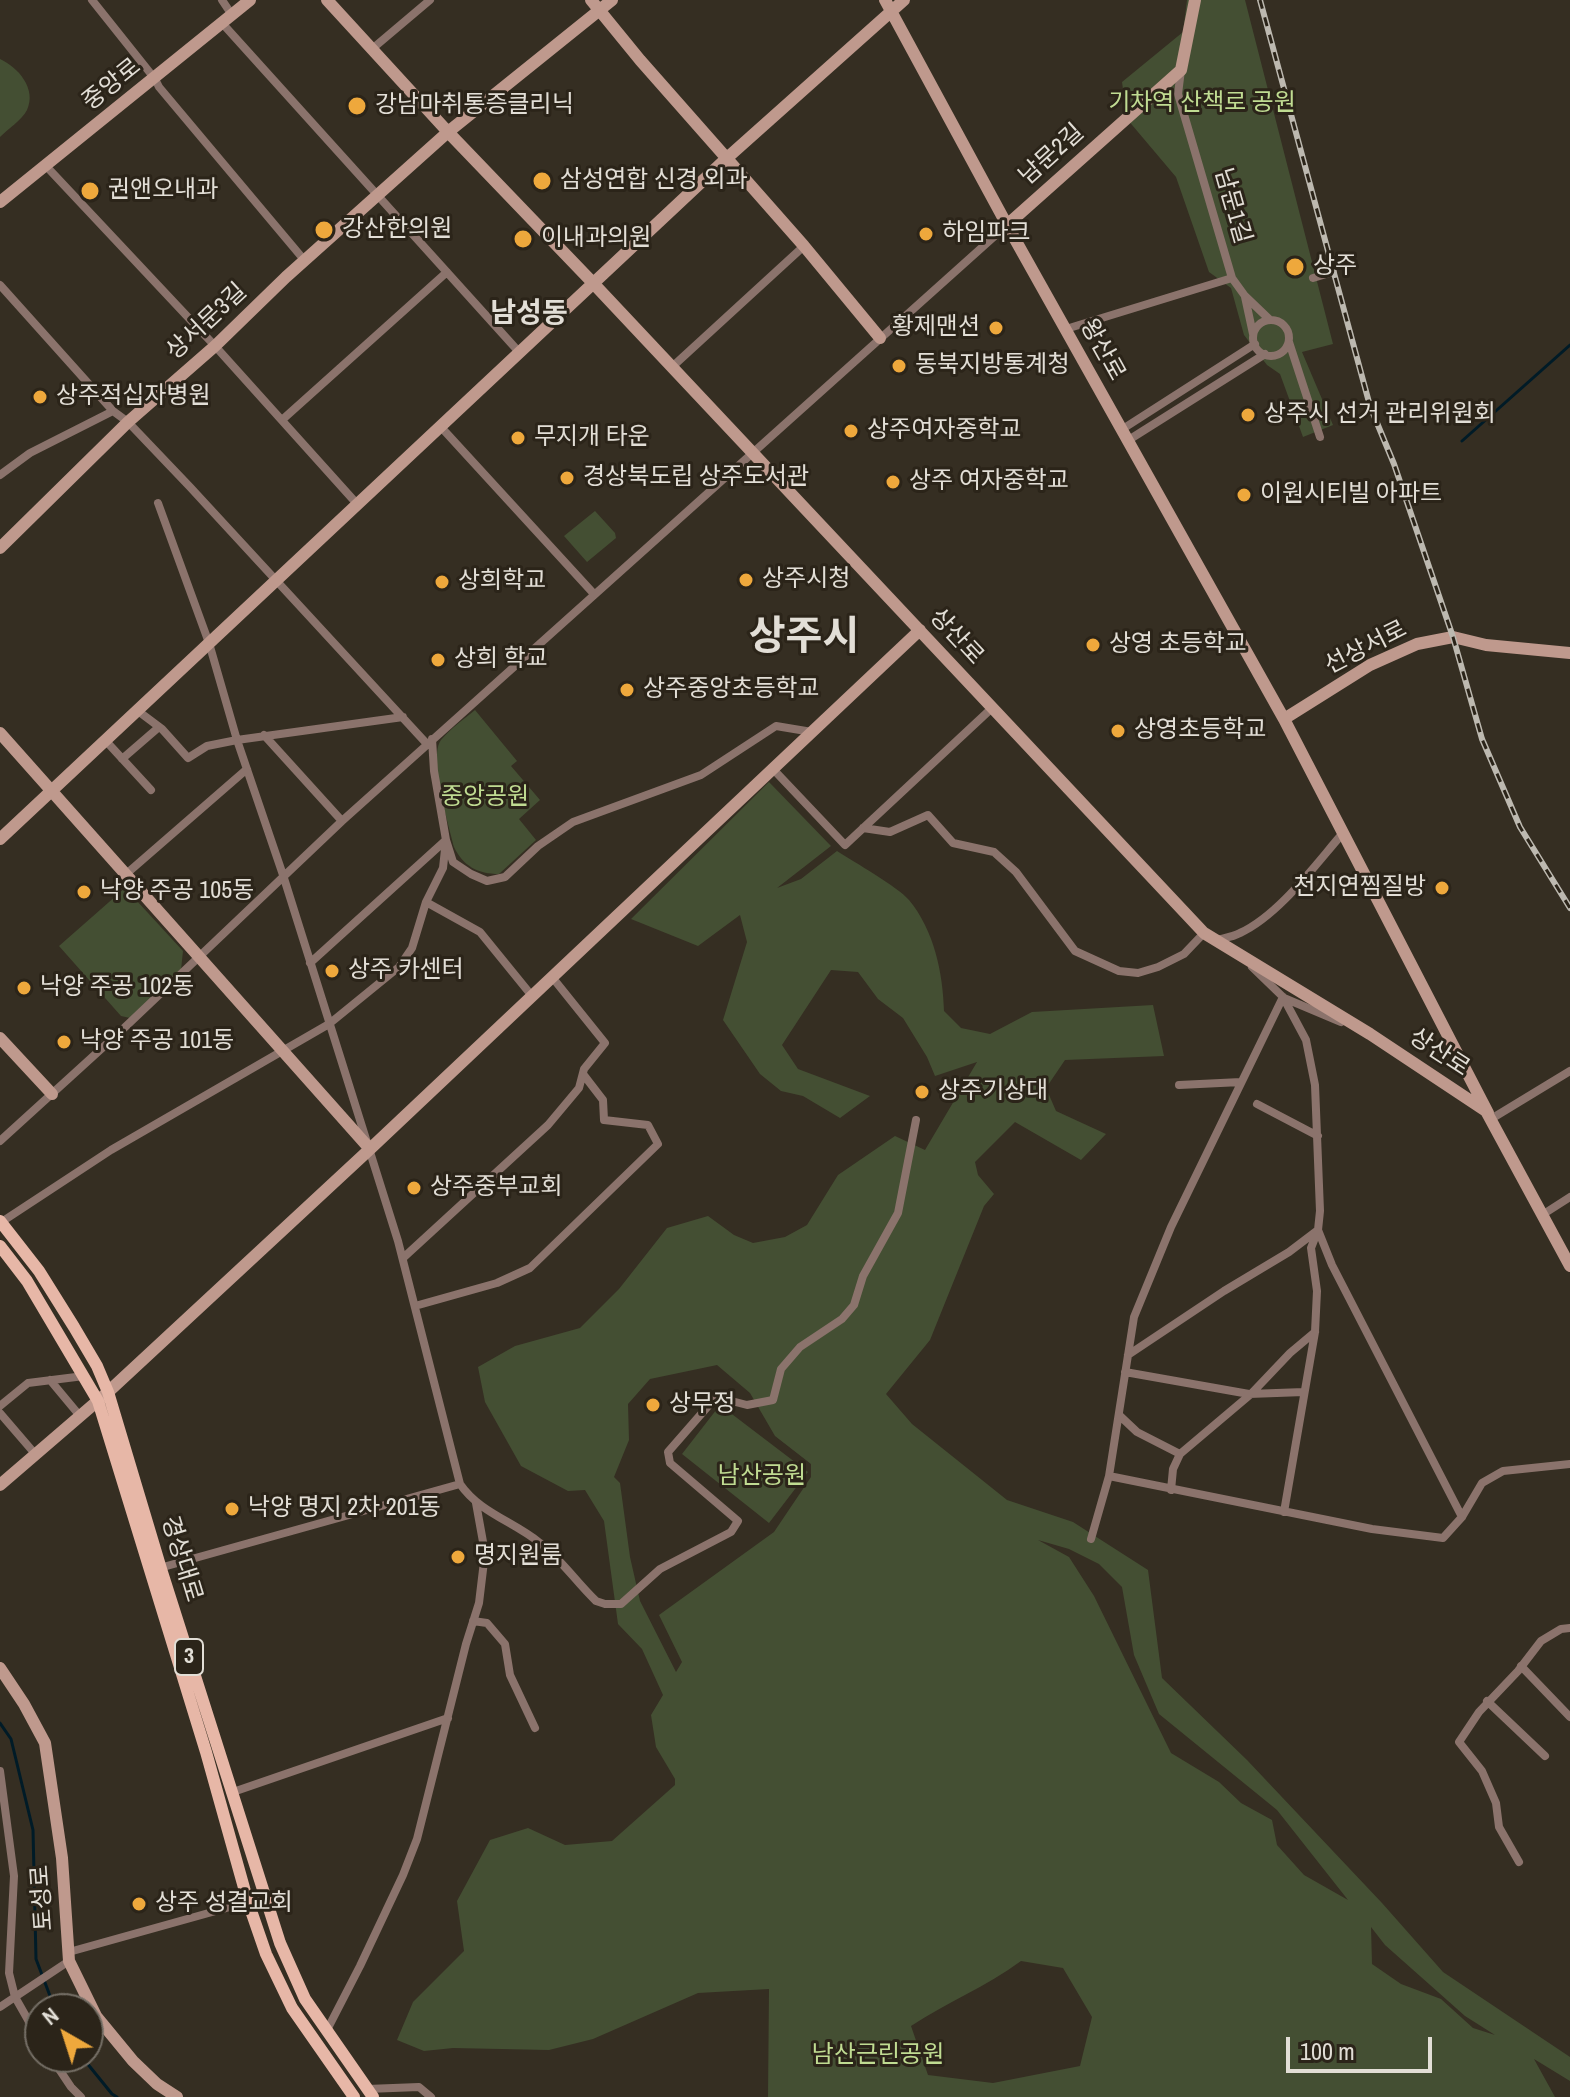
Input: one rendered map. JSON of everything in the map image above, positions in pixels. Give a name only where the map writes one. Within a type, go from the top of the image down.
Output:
[{"type":"main road","name":"경상대로","points":[[1,1222],[39,1271],[97,1366],[103,1397],[248,1902],[266,1954],[292,2008],[354,2097]]},
{"type":"main road","name":"경상대로","points":[[0,1246],[27,1281],[85,1375],[103,1397]]},
{"type":"main road","name":"경상대로","points":[[155,1570],[297,1984],[370,2093]]},
{"type":"street","points":[[92,0],[159,87],[305,261]]},
{"type":"street","points":[[222,0],[227,19],[378,196],[519,352]]},
{"type":"street","name":"중앙로","points":[[0,202],[250,0]]},
{"type":"street","name":"상산로","points":[[327,0],[1204,933],[1370,1034],[1486,1111],[1570,1266]]},
{"type":"street","points":[[372,49],[430,0]]},
{"type":"street","name":"상서문3길","points":[[0,548],[128,422],[448,132],[595,5],[612,0]]},
{"type":"street","points":[[0,839],[888,6],[904,0]]},
{"type":"street","points":[[1181,70],[1195,0]]},
{"type":"street","points":[[595,5],[880,338]]},
{"type":"street","name":"왕산로","points":[[888,6],[1284,719],[1491,1119]]},
{"type":"street","name":"남문2길","points":[[1007,225],[1181,70]]},
{"type":"street","name":"남문1길","points":[[1066,329],[1232,278],[1178,94],[1181,70]]},
{"type":"street","points":[[1162,86],[1178,94]]},
{"type":"street","points":[[46,166],[215,346],[358,505]]},
{"type":"street","points":[[0,1141],[342,821],[1007,225]]},
{"type":"street","points":[[672,367],[804,246]]},
{"type":"street","points":[[282,420],[447,272]]},
{"type":"street","points":[[1313,278],[1333,272]]},
{"type":"street","points":[[1232,278],[1245,296],[1269,319],[1283,324],[1287,330],[1320,437]]},
{"type":"street","points":[[0,285],[113,411],[128,422],[429,742],[446,840],[453,862],[471,874],[487,881],[505,877],[538,846],[573,822],[701,775],[776,726],[812,732]]},
{"type":"street","points":[[1245,296],[1254,340],[1265,354]]},
{"type":"street","points":[[1124,435],[1254,340],[1256,327],[1269,319]]},
{"type":"street","points":[[1280,353],[1289,342]]},
{"type":"street","points":[[1124,435],[1265,354],[1280,353],[1296,363]]},
{"type":"street","points":[[0,475],[30,453],[113,411]]},
{"type":"street","points":[[440,426],[594,594]]},
{"type":"street","points":[[158,503],[209,643],[237,740],[370,1149],[403,1258],[460,1484],[476,1503],[537,1540],[596,1601],[621,1604],[660,1569],[731,1532],[738,1521],[670,1463],[668,1452],[716,1397],[747,1405],[773,1400],[781,1369],[800,1347],[842,1319],[854,1305],[863,1276],[898,1213],[916,1120]]},
{"type":"street","points":[[0,1485],[103,1397],[370,1149],[920,630]]},
{"type":"street","name":"선상서로","points":[[1284,719],[1370,665],[1417,644],[1453,637],[1486,645],[1570,653]]},
{"type":"street","points":[[772,768],[845,845],[992,708]]},
{"type":"street","points":[[138,711],[159,727],[188,758],[207,746],[237,740],[403,717]]},
{"type":"street","points":[[122,759],[159,727]]},
{"type":"street","points":[[0,733],[370,1149]]},
{"type":"street","points":[[264,735],[342,821]]},
{"type":"street","points":[[105,740],[151,790]]},
{"type":"street","points":[[125,875],[247,769]]},
{"type":"street","points":[[863,828],[890,832],[928,815],[953,843],[994,852],[1016,872],[1075,951],[1119,971],[1138,973],[1158,967],[1184,954],[1204,933]]},
{"type":"street","points":[[1216,940],[1240,933],[1266,915],[1343,833]]},
{"type":"street","points":[[1,1222],[111,1150],[329,1024],[399,967],[412,948],[426,902],[443,868],[446,840]]},
{"type":"street","points":[[310,963],[446,840]]},
{"type":"street","points":[[426,902],[480,932],[532,996]]},
{"type":"street","points":[[1243,958],[1283,997],[1306,1040],[1315,1085],[1318,1230],[1311,1248],[1317,1291],[1315,1332],[1284,1512]]},
{"type":"street","points":[[403,1258],[548,1125],[579,1088],[584,1069],[605,1043],[552,977]]},
{"type":"street","points":[[1283,997],[1370,1034]]},
{"type":"street","points":[[1091,1539],[1109,1476],[1134,1317],[1171,1227],[1283,997]]},
{"type":"street","points":[[0,1038],[52,1094]]},
{"type":"street","points":[[1491,1119],[1570,1071]]},
{"type":"street","points":[[415,1306],[497,1283],[530,1268],[658,1144],[648,1125],[604,1120],[603,1100],[583,1074]]},
{"type":"street","points":[[1179,1085],[1241,1082]]},
{"type":"street","points":[[1257,1104],[1318,1136]]},
{"type":"street","points":[[1542,1215],[1570,1197]]},
{"type":"street","points":[[1128,1355],[1289,1252],[1318,1230]]},
{"type":"street","points":[[1318,1230],[1332,1265],[1462,1517]]},
{"type":"street","points":[[1171,1490],[1173,1469],[1180,1454],[1251,1394],[1315,1332]]},
{"type":"street","points":[[1125,1372],[1251,1394],[1304,1392]]},
{"type":"street","points":[[0,1406],[28,1383],[85,1375]]},
{"type":"street","points":[[50,1380],[80,1416]]},
{"type":"street","points":[[0,1413],[36,1455]]},
{"type":"street","points":[[1119,1415],[1137,1432],[1180,1454]]},
{"type":"street","points":[[1109,1476],[1372,1529],[1443,1538],[1462,1517],[1482,1483],[1503,1471],[1570,1464]]},
{"type":"street","points":[[155,1570],[460,1484]]},
{"type":"street","points":[[327,2030],[403,1875],[417,1839],[482,1587],[485,1553],[476,1503]]},
{"type":"street","points":[[473,1621],[487,1623],[505,1644],[510,1675],[535,1728]]},
{"type":"street","points":[[1519,1862],[1499,1827],[1496,1803],[1482,1771],[1459,1742],[1487,1701],[1541,1641],[1561,1629],[1570,1628]]},
{"type":"street","points":[[1521,1666],[1570,1717]]},
{"type":"street","name":"토성로","points":[[0,1668],[45,1743],[62,1858],[69,1957],[96,2016],[133,2061],[157,2084],[177,2097]]},
{"type":"street","points":[[1487,1701],[1545,1756]]},
{"type":"street","points":[[233,1792],[448,1718]]},
{"type":"street","points":[[0,1771],[14,1876],[9,1973],[15,1997],[24,2013]]},
{"type":"street","points":[[0,2007],[69,1957],[248,1902],[264,1894]]},
{"type":"street","points":[[62,2073],[81,2097]]},
{"type":"street","points":[[370,2093],[419,2087],[431,2097]]},
{"type":"green space","name":"기차역 산책로 공원","points":[[1187,0],[1245,0],[1333,344],[1302,352],[1333,425],[1303,437],[1280,374],[1267,365],[1244,335],[1231,288],[1209,272],[1176,177],[1127,119],[1122,82],[1183,32]]},
{"type":"green space","points":[[0,59],[19,73],[30,94],[25,114],[0,137]]},
{"type":"green space","points":[[595,511],[616,538],[587,562],[564,536]]},
{"type":"green space","name":"중앙공원","points":[[475,710],[517,761],[511,766],[540,800],[519,819],[536,840],[499,874],[472,868],[458,854],[438,776],[441,740]]},
{"type":"green space","name":"남산근린공원","points":[[769,782],[831,846],[777,888],[801,879],[837,851],[896,888],[909,900],[925,925],[939,967],[944,1011],[961,1028],[990,1034],[1032,1012],[1153,1005],[1164,1056],[1065,1060],[1046,1088],[1056,1111],[1106,1134],[1081,1160],[1015,1122],[975,1162],[978,1175],[994,1194],[984,1206],[930,1340],[886,1394],[912,1424],[1007,1500],[1073,1522],[1148,1570],[1162,1678],[1247,1760],[1443,1972],[1570,2057],[1570,2081],[1534,2059],[1555,2097],[768,2097],[769,1989],[698,1993],[593,2039],[549,2050],[453,2048],[424,2051],[397,2040],[413,2002],[464,1951],[457,1901],[490,1840],[528,1828],[565,1845],[612,1841],[675,1785],[675,1779],[656,1747],[651,1715],[663,1695],[642,1649],[618,1624],[604,1521],[585,1490],[568,1491],[521,1466],[485,1402],[478,1367],[515,1346],[580,1328],[619,1289],[667,1228],[708,1216],[734,1235],[753,1243],[785,1237],[807,1225],[838,1175],[895,1136],[925,1150],[977,1062],[935,1076],[903,1018],[878,999],[858,972],[831,970],[782,1045],[798,1069],[870,1096],[840,1118],[803,1096],[781,1091],[760,1074],[723,1020],[747,942],[740,915],[698,946],[631,919]],"holes":[[[717,1365],[750,1393],[775,1436],[811,1464],[811,1477],[774,1532],[659,1615],[682,1662],[676,1672],[640,1601],[630,1557],[620,1483],[614,1477],[629,1440],[628,1404],[650,1379]],[[1038,1540],[1069,1549],[1099,1564],[1122,1587],[1134,1655],[1159,1714],[1277,1810],[1348,1900],[1304,1875],[1277,1845],[1272,1820],[1241,1803],[1219,1782],[1171,1753],[1094,1596],[1069,1557]],[[1371,1927],[1385,1945],[1465,2016],[1495,2035],[1473,2028],[1441,1999],[1401,1984],[1372,1964]],[[1021,1961],[1063,1968],[1092,2017],[1080,2066],[993,2083],[928,2075],[911,2026]]]},
{"type":"green space","points":[[125,888],[183,951],[181,970],[130,1018],[121,1016],[59,946]]},
{"type":"green space","name":"남산공원","points":[[720,1405],[808,1472],[769,1523],[682,1454]]},
{"type":"waterway","points":[[1462,441],[1570,345]]},
{"type":"waterway","points":[[0,1723],[11,1739],[33,1830],[36,1959],[49,1993]]},
{"type":"waterway","points":[[95,2073],[117,2097]]},
{"type":"railway","points":[[1260,0],[1370,406],[1394,464],[1453,637],[1482,739],[1520,827],[1570,908]]},
{"type":"place","name":"강남마취통증클리닉","points":[[357,106]]},
{"type":"place","name":"삼성연합 신경 외과","points":[[542,181]]},
{"type":"place","name":"권앤오내과","points":[[90,191]]},
{"type":"place","name":"강산한의원","points":[[324,230]]},
{"type":"place","name":"하임파크","points":[[926,234]]},
{"type":"place","name":"이내과의원","points":[[523,239]]},
{"type":"place","name":"상주","points":[[1295,267]]},
{"type":"place","name":"황제맨션","points":[[996,328]]},
{"type":"place","name":"동북지방통계청","points":[[899,366]]},
{"type":"place","name":"상주적십자병원","points":[[40,397]]},
{"type":"place","name":"상주시 선거 관리위원회","points":[[1248,415]]},
{"type":"place","name":"상주여자중학교","points":[[851,431]]},
{"type":"place","name":"무지개 타운","points":[[518,438]]},
{"type":"place","name":"경상북도립 상주도서관","points":[[567,478]]},
{"type":"place","name":"상주 여자중학교","points":[[893,482]]},
{"type":"place","name":"이원시티빌 아파트","points":[[1244,495]]},
{"type":"place","name":"상주시청","points":[[746,580]]},
{"type":"place","name":"상희학교","points":[[442,582]]},
{"type":"place","name":"상영 초등학교","points":[[1093,645]]},
{"type":"place","name":"상희 학교","points":[[438,660]]},
{"type":"place","name":"상주중앙초등학교","points":[[627,690]]},
{"type":"place","name":"상영초등학교","points":[[1118,731]]},
{"type":"place","name":"천지연찜질방","points":[[1442,888]]},
{"type":"place","name":"낙양 주공 105동","points":[[84,892]]},
{"type":"place","name":"상주 카센터","points":[[332,971]]},
{"type":"place","name":"낙양 주공 102동","points":[[24,988]]},
{"type":"place","name":"낙양 주공 101동","points":[[64,1042]]},
{"type":"place","name":"상주기상대","points":[[922,1092]]},
{"type":"place","name":"상주중부교회","points":[[414,1188]]},
{"type":"place","name":"상무정","points":[[653,1405]]},
{"type":"place","name":"낙양 명지 2차 201동","points":[[232,1509]]},
{"type":"place","name":"명지원룸","points":[[458,1557]]},
{"type":"place","name":"상주 성결교회","points":[[139,1904]]},
{"type":"district","name":"남성동","points":[[529,314]]},
{"type":"district","name":"상주시","points":[[804,638]]}]
